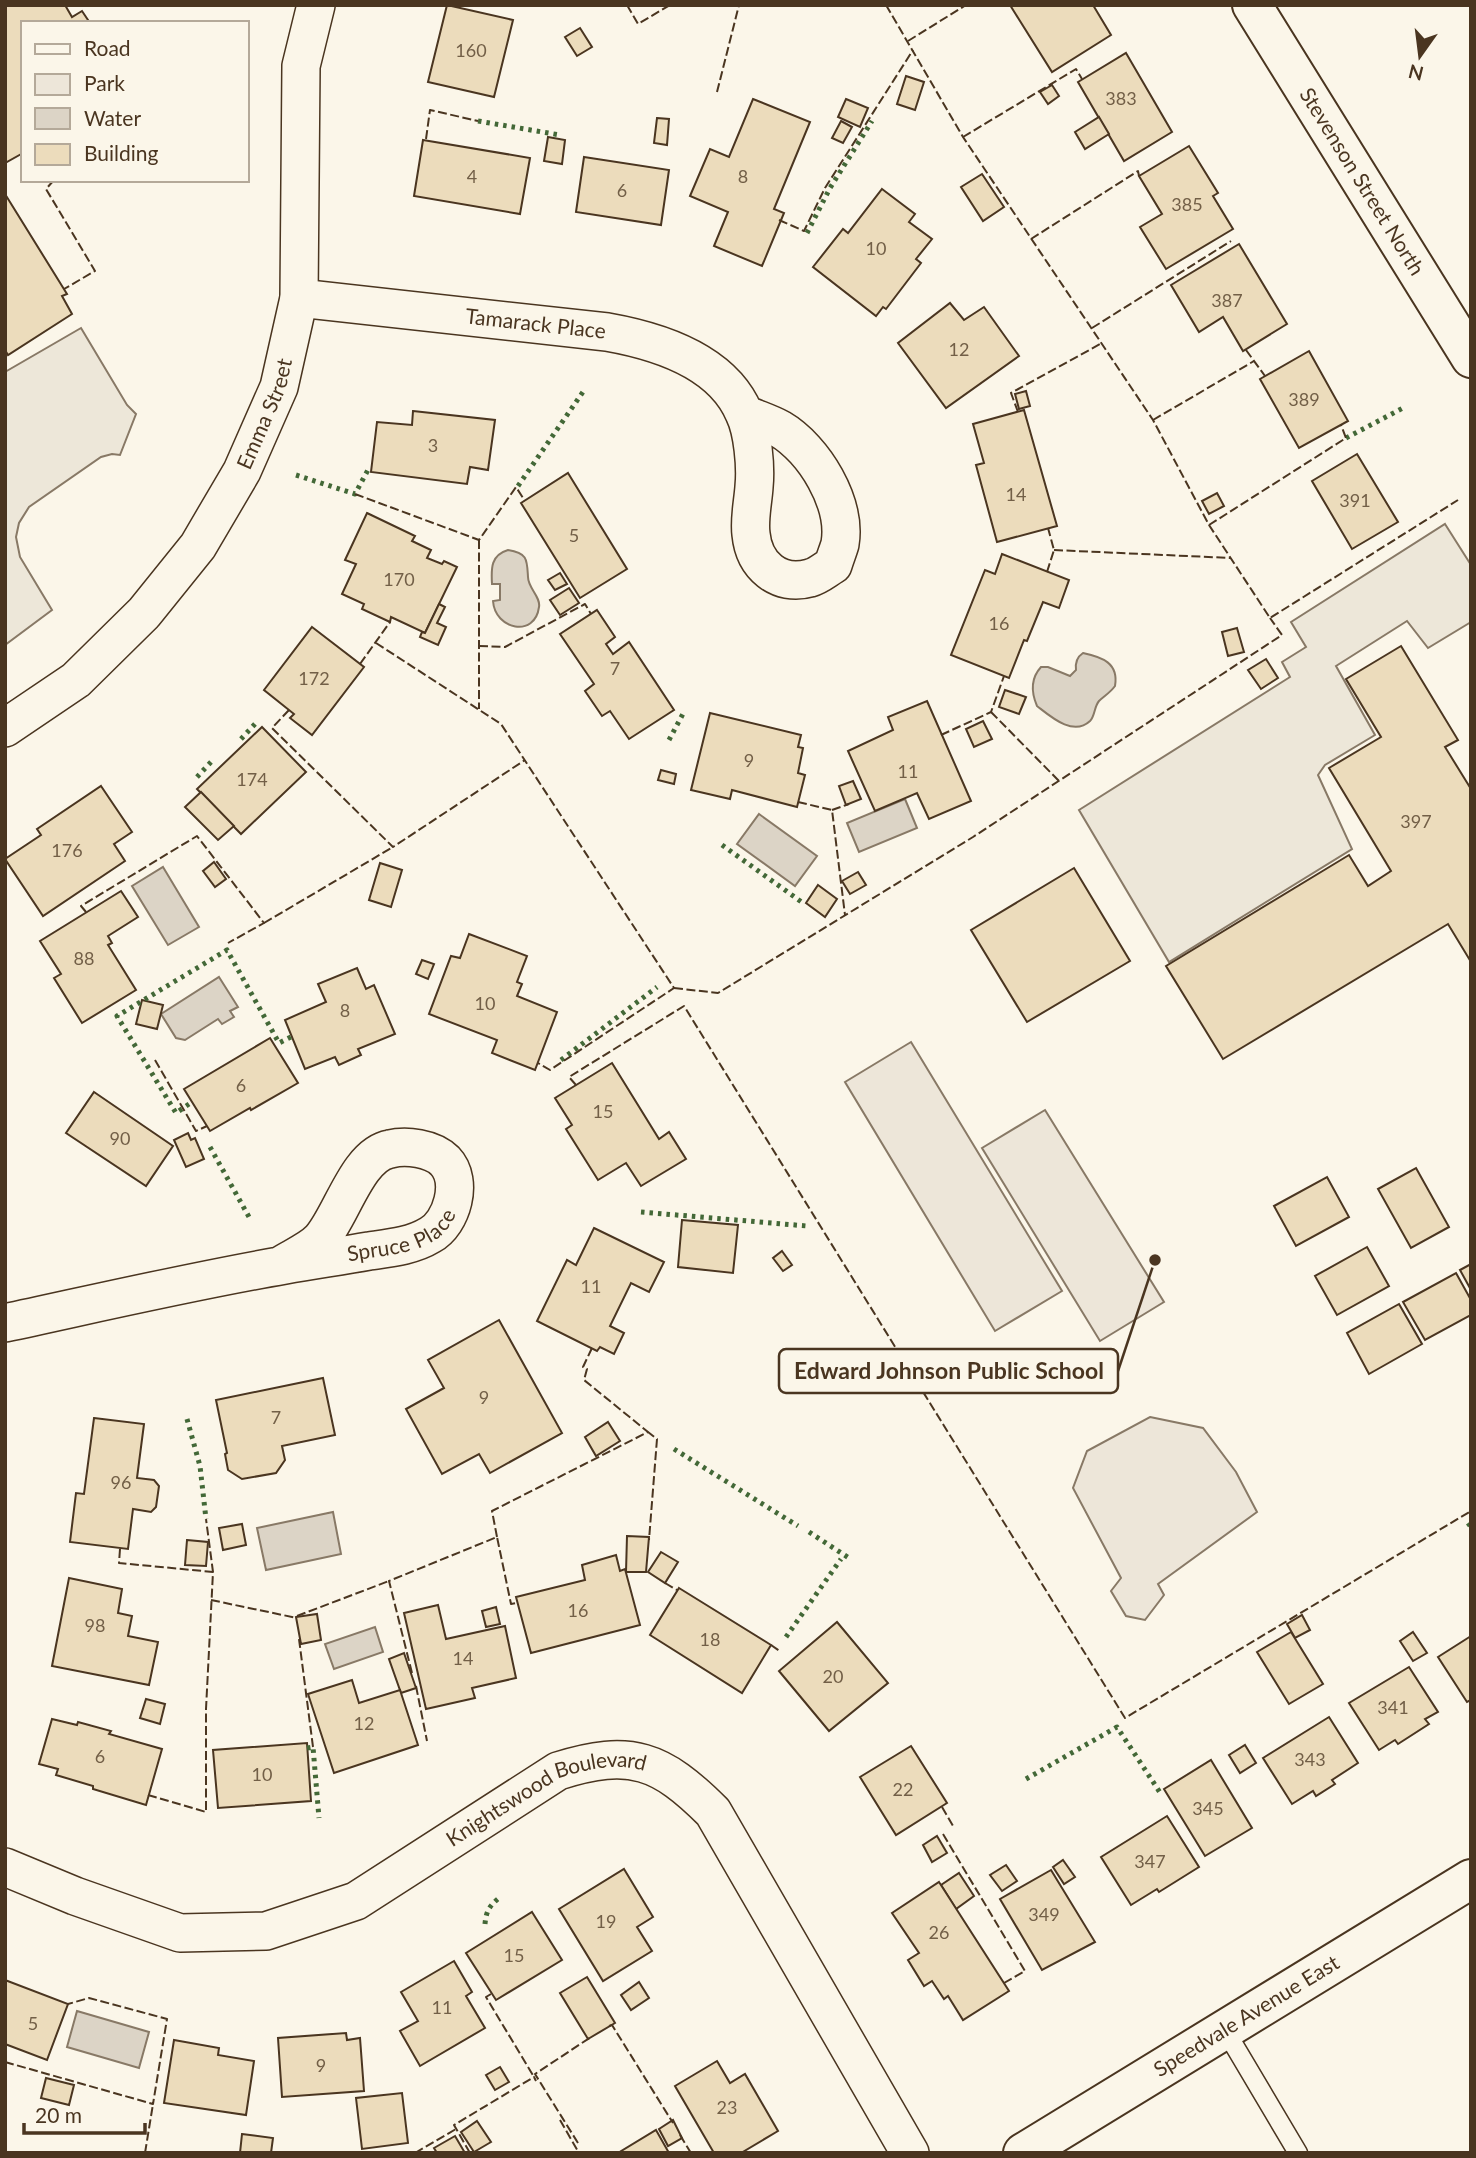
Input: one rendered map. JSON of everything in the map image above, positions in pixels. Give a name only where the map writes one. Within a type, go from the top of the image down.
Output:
[{"type":"main road","name":"Stevenson Street North","points":[[1252,5],[1471,358]]},
{"type":"main road","name":"Speedvale Avenue East","points":[[1023,2153],[1471,1879]]},
{"type":"street","name":"Emma Street","points":[[5,728],[76,680],[144,613],[198,546],[242,471],[279,387],[299,298],[301,66],[316,5]]},
{"type":"street","name":"Tamarack Place","points":[[299,298],[637,337],[665,346],[693,360],[731,391],[745,414]]},
{"type":"street","points":[[5,1323],[281,1265]]},
{"type":"street","name":"Knightswood Boulevard","points":[[5,1867],[75,1896],[180,1933],[266,1931],[356,1901],[558,1771],[583,1763],[608,1760],[642,1763],[664,1770],[690,1789],[713,1812],[910,2153]]},
{"type":"lane","points":[[1225,2030],[1298,2153]]},
{"type":"green space","points":[[911,1042],[1062,1291],[995,1331],[845,1082]]},
{"type":"green space","points":[[1045,1110],[1164,1302],[1100,1341],[982,1148]]},
{"type":"green space","points":[[1150,1417],[1203,1428],[1236,1472],[1257,1512],[1158,1584],[1164,1595],[1145,1620],[1126,1616],[1111,1591],[1121,1578],[1073,1488],[1087,1451]]},
{"type":"shaded area","points":[[81,328],[127,405],[136,414],[120,455],[101,457],[29,507],[19,523],[16,537],[20,557],[52,610],[5,645],[5,372]]},
{"type":"shaded area","points":[[1445,524],[1471,565],[1471,622],[1428,648],[1407,621],[1336,666],[1375,735],[1325,765],[1318,775],[1352,849],[1169,962],[1079,810],[1290,677],[1282,662],[1306,647],[1291,622]]},
{"type":"water","points":[[508,550],[525,558],[529,581],[539,603],[536,617],[523,626],[507,624],[500,619],[493,601],[500,600],[500,584],[492,584],[493,563],[498,555]]},
{"type":"water","points":[[1083,653],[1108,662],[1116,678],[1115,686],[1099,701],[1090,721],[1076,727],[1069,726],[1037,706],[1033,690],[1034,680],[1041,667],[1070,676],[1076,670],[1077,660]]},
{"type":"water","points":[[905,799],[917,828],[859,852],[847,823]]},
{"type":"water","points":[[759,814],[817,856],[795,886],[737,844]]},
{"type":"water","points":[[163,867],[199,927],[168,945],[132,886]]},
{"type":"water","points":[[219,977],[238,1007],[230,1011],[234,1017],[222,1024],[218,1019],[185,1040],[176,1038],[161,1014]]},
{"type":"water","points":[[333,1512],[341,1554],[266,1570],[257,1528]]},
{"type":"water","points":[[375,1627],[383,1652],[334,1669],[325,1644]]},
{"type":"water","points":[[77,2011],[149,2032],[139,2068],[67,2047]]},
{"type":"building","points":[[5,5],[65,5],[72,17],[82,11],[89,21],[21,21],[21,154],[5,163]]},
{"type":"building","points":[[447,5],[513,20],[494,97],[428,82]]},
{"type":"building","points":[[1010,5],[1093,5],[1111,35],[1052,72]]},
{"type":"building","points":[[580,28],[592,47],[577,56],[565,37]]},
{"type":"building","points":[[1126,53],[1172,132],[1124,161],[1078,82]]},
{"type":"building","points":[[906,76],[924,82],[915,110],[897,104]]},
{"type":"building","points":[[1052,85],[1059,96],[1048,104],[1040,92]]},
{"type":"building","points":[[753,99],[810,122],[774,209],[784,213],[762,266],[714,246],[728,212],[690,196],[710,149],[729,157]]},
{"type":"building","points":[[846,99],[868,108],[860,127],[838,117]]},
{"type":"building","points":[[1099,117],[1109,134],[1085,149],[1075,132]]},
{"type":"building","points":[[657,118],[669,119],[667,145],[654,143]]},
{"type":"building","points":[[841,121],[852,127],[843,143],[832,138]]},
{"type":"building","points":[[548,137],[565,140],[562,164],[544,161]]},
{"type":"building","points":[[423,140],[530,158],[520,214],[414,196]]},
{"type":"building","points":[[1189,146],[1218,193],[1213,196],[1233,229],[1166,269],[1140,227],[1162,214],[1139,176]]},
{"type":"building","points":[[584,157],[669,170],[661,225],[576,212]]},
{"type":"building","points":[[982,174],[1004,207],[983,221],[961,187]]},
{"type":"building","points":[[882,189],[915,214],[909,222],[932,239],[916,259],[921,263],[886,309],[883,307],[876,316],[813,267],[843,229],[848,233]]},
{"type":"building","points":[[5,194],[67,294],[62,296],[72,314],[8,355],[5,350]]},
{"type":"building","points":[[1239,244],[1287,324],[1243,351],[1223,317],[1199,332],[1171,285]]},
{"type":"building","points":[[950,303],[964,320],[984,307],[1019,356],[946,408],[898,343]]},
{"type":"building","points":[[1309,351],[1348,421],[1299,448],[1260,379]]},
{"type":"building","points":[[1026,391],[1030,406],[1019,409],[1015,394]]},
{"type":"building","points":[[1024,410],[1057,526],[997,542],[976,465],[984,463],[973,424]]},
{"type":"building","points":[[413,411],[495,420],[488,470],[470,467],[467,484],[371,472],[377,422],[412,425]]},
{"type":"building","points":[[1357,454],[1398,522],[1352,549],[1312,481]]},
{"type":"building","points":[[568,473],[627,569],[580,598],[521,503]]},
{"type":"building","points":[[1217,493],[1224,506],[1209,514],[1202,501]]},
{"type":"building","points":[[367,513],[415,536],[412,541],[431,550],[427,558],[457,567],[425,633],[391,617],[390,622],[362,609],[364,604],[342,594],[356,564],[345,560]]},
{"type":"building","points":[[1002,554],[1069,580],[1059,608],[1043,602],[1009,678],[951,655],[985,570],[995,574]]},
{"type":"building","points":[[560,573],[567,584],[555,590],[548,580]]},
{"type":"building","points":[[569,588],[579,603],[560,615],[550,600]]},
{"type":"building","points":[[439,604],[445,607],[437,623],[446,627],[438,645],[420,637],[422,632],[425,633]]},
{"type":"building","points":[[597,610],[615,637],[606,644],[613,654],[629,642],[674,710],[629,739],[610,711],[602,716],[585,691],[594,684],[560,634]]},
{"type":"building","points":[[312,627],[364,667],[312,735],[290,718],[294,714],[264,690]]},
{"type":"building","points":[[1237,628],[1244,652],[1228,656],[1222,632]]},
{"type":"building","points":[[1401,646],[1458,740],[1445,747],[1471,789],[1471,962],[1448,924],[1223,1059],[1166,966],[1349,855],[1368,886],[1391,871],[1329,768],[1381,737],[1346,679]]},
{"type":"building","points":[[1266,659],[1278,678],[1261,689],[1248,670]]},
{"type":"building","points":[[1005,690],[1026,697],[1019,714],[999,707]]},
{"type":"building","points":[[927,701],[971,801],[929,819],[917,793],[875,811],[848,751],[893,730],[888,717]]},
{"type":"building","points":[[710,713],[801,735],[798,747],[803,748],[798,773],[805,775],[797,807],[732,790],[730,799],[691,790]]},
{"type":"building","points":[[983,721],[992,739],[974,747],[966,729]]},
{"type":"building","points":[[262,727],[306,772],[241,834],[197,789]]},
{"type":"building","points":[[661,770],[676,774],[674,784],[658,780]]},
{"type":"building","points":[[853,781],[861,799],[846,805],[839,786]]},
{"type":"building","points":[[101,786],[132,832],[114,844],[125,861],[43,916],[5,859],[41,835],[37,829]]},
{"type":"building","points":[[201,792],[234,826],[218,840],[185,807]]},
{"type":"building","points":[[214,862],[226,879],[215,887],[203,871]]},
{"type":"building","points":[[380,863],[402,870],[391,907],[369,900]]},
{"type":"building","points":[[1074,868],[1130,961],[1027,1022],[971,930]]},
{"type":"building","points":[[858,872],[866,885],[850,894],[842,881]]},
{"type":"building","points":[[818,885],[837,899],[825,917],[806,903]]},
{"type":"building","points":[[121,891],[138,917],[108,936],[112,943],[108,945],[136,990],[82,1023],[54,978],[61,974],[40,941]]},
{"type":"building","points":[[469,934],[527,956],[517,982],[522,984],[517,996],[557,1012],[535,1070],[492,1053],[497,1040],[429,1014],[451,956],[460,958]]},
{"type":"building","points":[[422,960],[434,964],[428,979],[416,974]]},
{"type":"building","points":[[357,968],[366,989],[374,985],[395,1034],[358,1049],[361,1055],[339,1065],[335,1057],[305,1069],[285,1020],[326,1002],[318,984]]},
{"type":"building","points":[[142,1000],[163,1005],[157,1029],[136,1024]]},
{"type":"building","points":[[270,1038],[298,1083],[210,1131],[184,1089]]},
{"type":"building","points":[[612,1063],[659,1139],[669,1132],[686,1159],[641,1186],[626,1163],[598,1180],[566,1129],[572,1125],[555,1098]]},
{"type":"building","points":[[94,1092],[173,1146],[146,1186],[66,1133]]},
{"type":"building","points":[[188,1133],[191,1140],[195,1138],[204,1159],[186,1167],[174,1140]]},
{"type":"building","points":[[1416,1168],[1449,1227],[1411,1248],[1378,1189]]},
{"type":"building","points":[[1327,1177],[1349,1217],[1296,1246],[1274,1206]]},
{"type":"building","points":[[682,1220],[738,1225],[733,1273],[678,1267]]},
{"type":"building","points":[[594,1228],[664,1262],[649,1292],[631,1283],[610,1326],[624,1333],[614,1354],[600,1347],[597,1351],[537,1321],[567,1260],[576,1265]]},
{"type":"building","points":[[1367,1247],[1389,1286],[1337,1315],[1315,1276]]},
{"type":"building","points":[[782,1251],[792,1265],[783,1271],[773,1258]]},
{"type":"building","points":[[1471,1264],[1471,1290],[1460,1270]]},
{"type":"building","points":[[1456,1273],[1471,1300],[1471,1315],[1425,1340],[1403,1302]]},
{"type":"building","points":[[1399,1304],[1422,1344],[1369,1374],[1347,1333]]},
{"type":"building","points":[[499,1320],[562,1433],[490,1473],[479,1454],[442,1474],[406,1409],[444,1388],[428,1360]]},
{"type":"building","points":[[323,1378],[335,1435],[282,1446],[285,1460],[276,1473],[242,1479],[228,1470],[216,1400]]},
{"type":"building","points":[[94,1418],[144,1424],[137,1478],[154,1480],[159,1486],[156,1507],[151,1512],[133,1509],[128,1549],[70,1542],[76,1493],[84,1494]]},
{"type":"building","points":[[608,1422],[620,1441],[596,1456],[585,1437]]},
{"type":"building","points":[[242,1524],[246,1545],[223,1550],[219,1528]]},
{"type":"building","points":[[627,1536],[649,1537],[646,1572],[626,1572]]},
{"type":"building","points":[[187,1540],[208,1542],[206,1566],[185,1565]]},
{"type":"building","points":[[661,1552],[678,1562],[665,1583],[648,1572]]},
{"type":"building","points":[[616,1555],[620,1571],[625,1569],[640,1625],[531,1653],[516,1597],[585,1580],[582,1565]]},
{"type":"building","points":[[69,1578],[122,1589],[118,1613],[132,1616],[128,1636],[158,1642],[149,1685],[52,1666]]},
{"type":"building","points":[[679,1588],[771,1645],[742,1693],[650,1635]]},
{"type":"building","points":[[438,1605],[446,1639],[505,1626],[516,1678],[472,1688],[475,1698],[426,1709],[404,1613]]},
{"type":"building","points":[[496,1607],[500,1624],[486,1627],[482,1611]]},
{"type":"building","points":[[317,1614],[321,1640],[301,1644],[296,1617]]},
{"type":"building","points":[[1302,1615],[1310,1630],[1295,1638],[1287,1624]]},
{"type":"building","points":[[837,1622],[888,1683],[829,1731],[779,1671]]},
{"type":"building","points":[[1291,1632],[1323,1684],[1289,1704],[1257,1652]]},
{"type":"building","points":[[1413,1632],[1427,1653],[1413,1661],[1400,1641]]},
{"type":"building","points":[[1471,1636],[1471,1700],[1467,1702],[1438,1657]]},
{"type":"building","points":[[404,1653],[416,1688],[401,1693],[389,1659]]},
{"type":"building","points":[[1409,1667],[1438,1712],[1425,1719],[1429,1724],[1398,1744],[1395,1740],[1379,1750],[1349,1703]]},
{"type":"building","points":[[352,1680],[359,1703],[400,1690],[418,1745],[334,1773],[308,1694]]},
{"type":"building","points":[[146,1699],[165,1704],[160,1724],[140,1718]]},
{"type":"building","points":[[1329,1717],[1358,1763],[1332,1780],[1335,1784],[1316,1796],[1313,1791],[1292,1804],[1263,1758]]},
{"type":"building","points":[[52,1719],[77,1725],[78,1722],[111,1731],[109,1734],[162,1749],[146,1805],[56,1775],[58,1769],[39,1764]]},
{"type":"building","points":[[307,1743],[311,1801],[218,1808],[213,1750]]},
{"type":"building","points":[[1245,1745],[1256,1763],[1240,1773],[1229,1755]]},
{"type":"building","points":[[911,1746],[947,1803],[896,1835],[860,1777]]},
{"type":"building","points":[[1211,1760],[1252,1828],[1205,1856],[1164,1789]]},
{"type":"building","points":[[1167,1816],[1199,1867],[1159,1892],[1157,1889],[1131,1905],[1101,1857]]},
{"type":"building","points":[[937,1836],[947,1853],[932,1862],[923,1845]]},
{"type":"building","points":[[1063,1860],[1075,1877],[1064,1884],[1053,1867]]},
{"type":"building","points":[[1006,1865],[1017,1881],[1002,1891],[990,1875]]},
{"type":"building","points":[[624,1869],[653,1917],[637,1927],[652,1951],[603,1981],[559,1909]]},
{"type":"building","points":[[1051,1870],[1095,1942],[1042,1970],[1000,1899]]},
{"type":"building","points":[[959,1873],[974,1896],[956,1909],[941,1885]]},
{"type":"building","points":[[939,1882],[1009,1991],[963,2020],[948,1996],[944,1999],[932,1981],[924,1986],[908,1960],[919,1953],[892,1913]]},
{"type":"building","points":[[532,1912],[562,1960],[496,2000],[466,1953]]},
{"type":"building","points":[[454,1961],[472,1992],[466,1996],[485,2028],[420,2066],[400,2031],[418,2021],[401,1992]]},
{"type":"building","points":[[587,1977],[615,2023],[588,2039],[560,1993]]},
{"type":"building","points":[[5,1980],[68,2004],[47,2060],[5,2044]]},
{"type":"building","points":[[639,1982],[649,1998],[631,2010],[621,1995]]},
{"type":"building","points":[[346,2033],[347,2040],[360,2038],[364,2091],[282,2097],[278,2038]]},
{"type":"building","points":[[174,2040],[219,2048],[218,2055],[254,2061],[246,2115],[164,2103]]},
{"type":"building","points":[[717,2061],[730,2083],[745,2074],[778,2131],[741,2153],[714,2153],[675,2086]]},
{"type":"building","points":[[500,2067],[509,2082],[495,2090],[486,2075]]},
{"type":"building","points":[[46,2078],[74,2085],[69,2105],[41,2098]]},
{"type":"building","points":[[402,2093],[408,2143],[362,2149],[356,2098]]},
{"type":"building","points":[[673,2120],[682,2138],[668,2146],[659,2129]]},
{"type":"building","points":[[477,2121],[491,2142],[474,2152],[461,2132]]},
{"type":"building","points":[[656,2130],[669,2153],[618,2153]]},
{"type":"building","points":[[242,2134],[273,2138],[271,2153],[240,2153]]},
{"type":"building","points":[[455,2136],[465,2153],[437,2153],[434,2148]]},
{"type":"hedge","points":[[478,121],[560,135]]},
{"type":"hedge","points":[[807,233],[830,188],[872,121]]},
{"type":"hedge","points":[[518,486],[585,389]]},
{"type":"hedge","points":[[1346,438],[1403,408]]},
{"type":"hedge","points":[[296,475],[355,494],[369,468]]},
{"type":"hedge","points":[[669,740],[685,710]]},
{"type":"hedge","points":[[241,739],[255,724]]},
{"type":"hedge","points":[[197,777],[211,762]]},
{"type":"hedge","points":[[722,845],[803,903]]},
{"type":"hedge","points":[[189,1104],[176,1113],[117,1016],[227,950],[279,1043],[291,1037]]},
{"type":"hedge","points":[[561,1060],[657,987]]},
{"type":"hedge","points":[[210,1147],[249,1217]]},
{"type":"hedge","points":[[641,1212],[807,1226]]},
{"type":"hedge","points":[[187,1419],[200,1466],[206,1519]]},
{"type":"hedge","points":[[674,1449],[798,1526]]},
{"type":"hedge","points":[[1468,1523],[1471,1527]]},
{"type":"hedge","points":[[809,1532],[849,1558]]},
{"type":"hedge","points":[[786,1637],[841,1559]]},
{"type":"hedge","points":[[1026,1779],[1117,1727],[1161,1794]]},
{"type":"hedge","points":[[307,1748],[313,1747],[319,1818]]},
{"type":"hedge","points":[[485,1924],[489,1910],[499,1898]]},
{"type":"fence","points":[[627,5],[638,24],[670,5]]},
{"type":"fence","points":[[717,92],[739,5]]},
{"type":"fence","points":[[886,5],[963,137],[1153,420],[1209,525],[1270,618],[1458,500]]},
{"type":"fence","points":[[908,41],[966,5]]},
{"type":"fence","points":[[779,220],[804,231],[825,188],[913,50]]},
{"type":"fence","points":[[963,137],[1076,69],[1082,79]]},
{"type":"fence","points":[[426,139],[430,110],[478,121]]},
{"type":"fence","points":[[1031,239],[1138,171],[1139,176]]},
{"type":"fence","points":[[52,182],[46,189],[95,271],[64,289]]},
{"type":"fence","points":[[1092,328],[1231,241]]},
{"type":"fence","points":[[1018,412],[1011,393],[1102,343]]},
{"type":"fence","points":[[1246,350],[1265,376]]},
{"type":"fence","points":[[1153,420],[1254,361]]},
{"type":"fence","points":[[1209,525],[1346,438],[1341,425]]},
{"type":"fence","points":[[355,494],[479,540],[516,487],[525,501]]},
{"type":"fence","points":[[1047,572],[1054,550],[1048,528]]},
{"type":"fence","points":[[479,540],[479,709]]},
{"type":"fence","points":[[1054,550],[1231,558]]},
{"type":"fence","points":[[479,646],[505,647],[585,604],[591,614]]},
{"type":"fence","points":[[674,988],[718,993],[973,837],[1282,635],[1270,618]]},
{"type":"fence","points":[[360,664],[390,622]]},
{"type":"fence","points":[[376,643],[501,724],[674,988],[550,1070],[538,1063]]},
{"type":"fence","points":[[941,735],[991,712],[1004,676]]},
{"type":"fence","points":[[289,710],[272,728],[393,847],[525,760]]},
{"type":"fence","points":[[991,712],[1059,781]]},
{"type":"fence","points":[[798,802],[832,810],[845,915]]},
{"type":"fence","points":[[832,810],[849,804]]},
{"type":"fence","points":[[86,912],[81,906],[197,836],[264,923],[228,943]]},
{"type":"fence","points":[[264,923],[393,847]]},
{"type":"fence","points":[[576,1085],[569,1077],[684,1006],[1125,1718],[1471,1511]]},
{"type":"fence","points":[[155,1060],[196,1131],[207,1126]]},
{"type":"fence","points":[[592,1348],[583,1367],[587,1369],[584,1380],[648,1432]]},
{"type":"fence","points":[[497,1537],[492,1511],[648,1432],[657,1439],[649,1540]]},
{"type":"fence","points":[[148,1795],[206,1812],[206,1709],[213,1572],[206,1519]]},
{"type":"fence","points":[[412,1673],[389,1581],[497,1537],[511,1604],[517,1603]]},
{"type":"fence","points":[[120,1549],[119,1563],[213,1572]]},
{"type":"fence","points":[[297,1616],[389,1581]]},
{"type":"fence","points":[[665,1583],[677,1590]]},
{"type":"fence","points":[[211,1600],[297,1618]]},
{"type":"fence","points":[[299,1639],[313,1747]]},
{"type":"fence","points":[[771,1645],[781,1652]]},
{"type":"fence","points":[[416,1686],[427,1741]]},
{"type":"fence","points":[[942,1807],[953,1826]]},
{"type":"fence","points":[[943,1834],[1025,1971],[1004,1983]]},
{"type":"fence","points":[[491,1994],[486,1997],[534,2077]]},
{"type":"fence","points":[[5,2062],[153,2104],[167,2019],[89,1998],[68,2004]]},
{"type":"fence","points":[[609,2026],[612,2025],[673,2123]]},
{"type":"fence","points":[[578,2143],[535,2074],[591,2037]]},
{"type":"fence","points":[[470,2153],[454,2125],[534,2077],[536,2081]]},
{"type":"fence","points":[[145,2153],[153,2104]]},
{"type":"fence","points":[[560,2120],[579,2153]]},
{"type":"fence","points":[[415,2153],[456,2129]]},
{"type":"fence","points":[[680,2135],[691,2153]]},
{"type":"place","name":"Edward Johnson Public School","points":[[1155,1260]]}]
